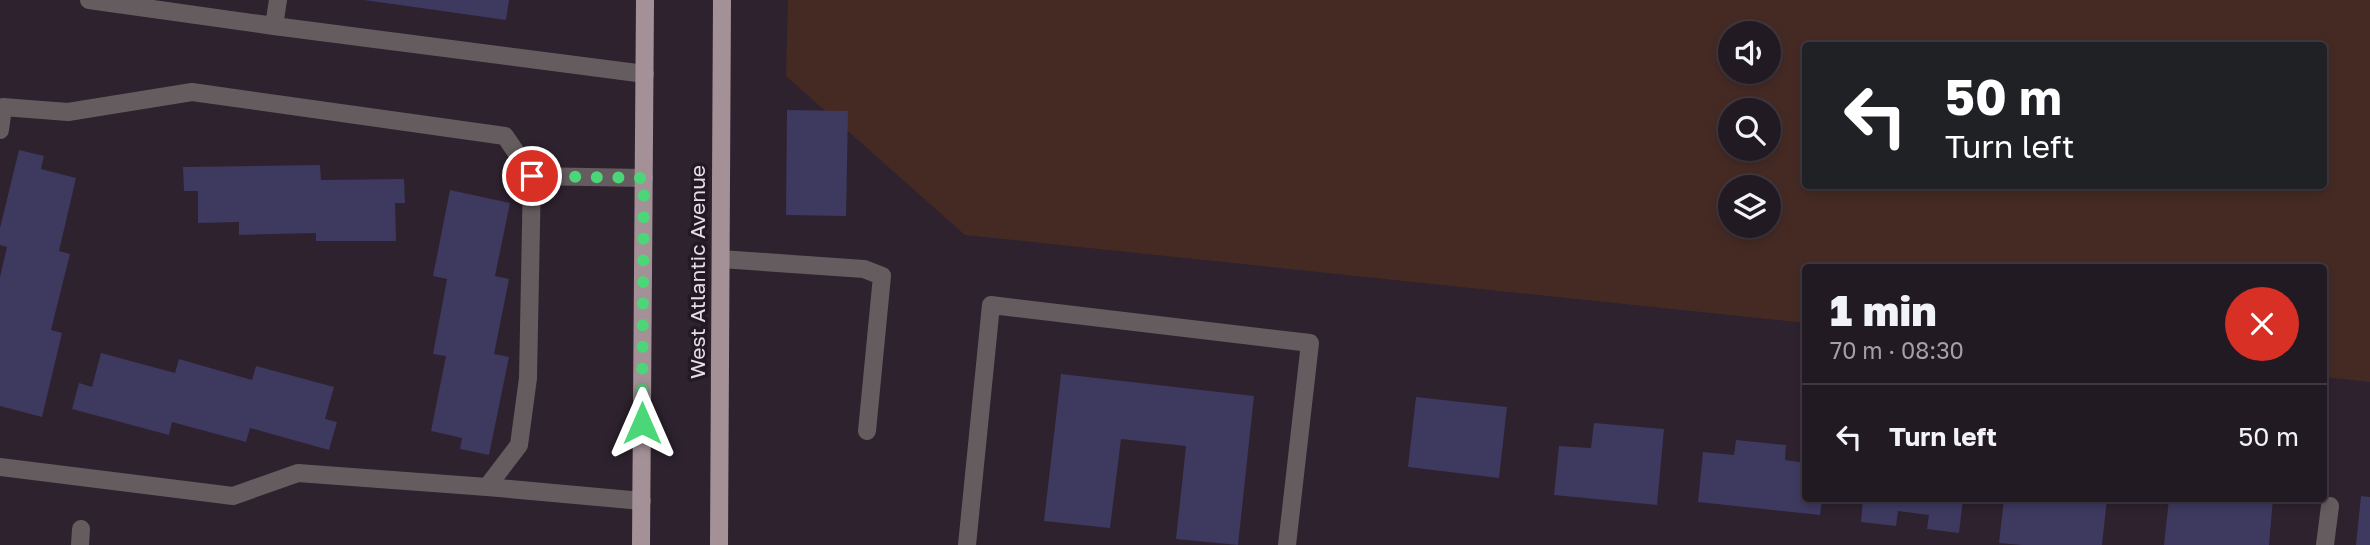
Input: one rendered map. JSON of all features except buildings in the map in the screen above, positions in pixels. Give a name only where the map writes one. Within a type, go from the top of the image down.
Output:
[{"type":"main road","points":[[641,545],[645,0]]},
{"type":"main road","name":"West Atlantic Avenue","points":[[719,545],[722,0]]},
{"type":"lane","points":[[89,0],[645,74]]},
{"type":"lane","points":[[274,26],[278,0]]},
{"type":"lane","points":[[0,130],[3,107],[68,112],[192,92],[505,136],[532,176],[528,378],[519,445],[487,487]]},
{"type":"lane","points":[[532,176],[644,178]]},
{"type":"lane","points":[[721,259],[863,269],[882,276],[867,431]]},
{"type":"lane","points":[[967,545],[991,305],[1310,343],[1287,545]]},
{"type":"lane","points":[[0,467],[233,496],[298,473],[642,501]]},
{"type":"lane","points":[[2325,545],[2330,506]]},
{"type":"shaded area","points":[[788,0],[2370,0],[2370,382],[2327,377],[2327,264],[1802,264],[1802,323],[965,235],[786,76]]},
{"type":"route","points":[[532,176],[644,178],[642,423]]}]
